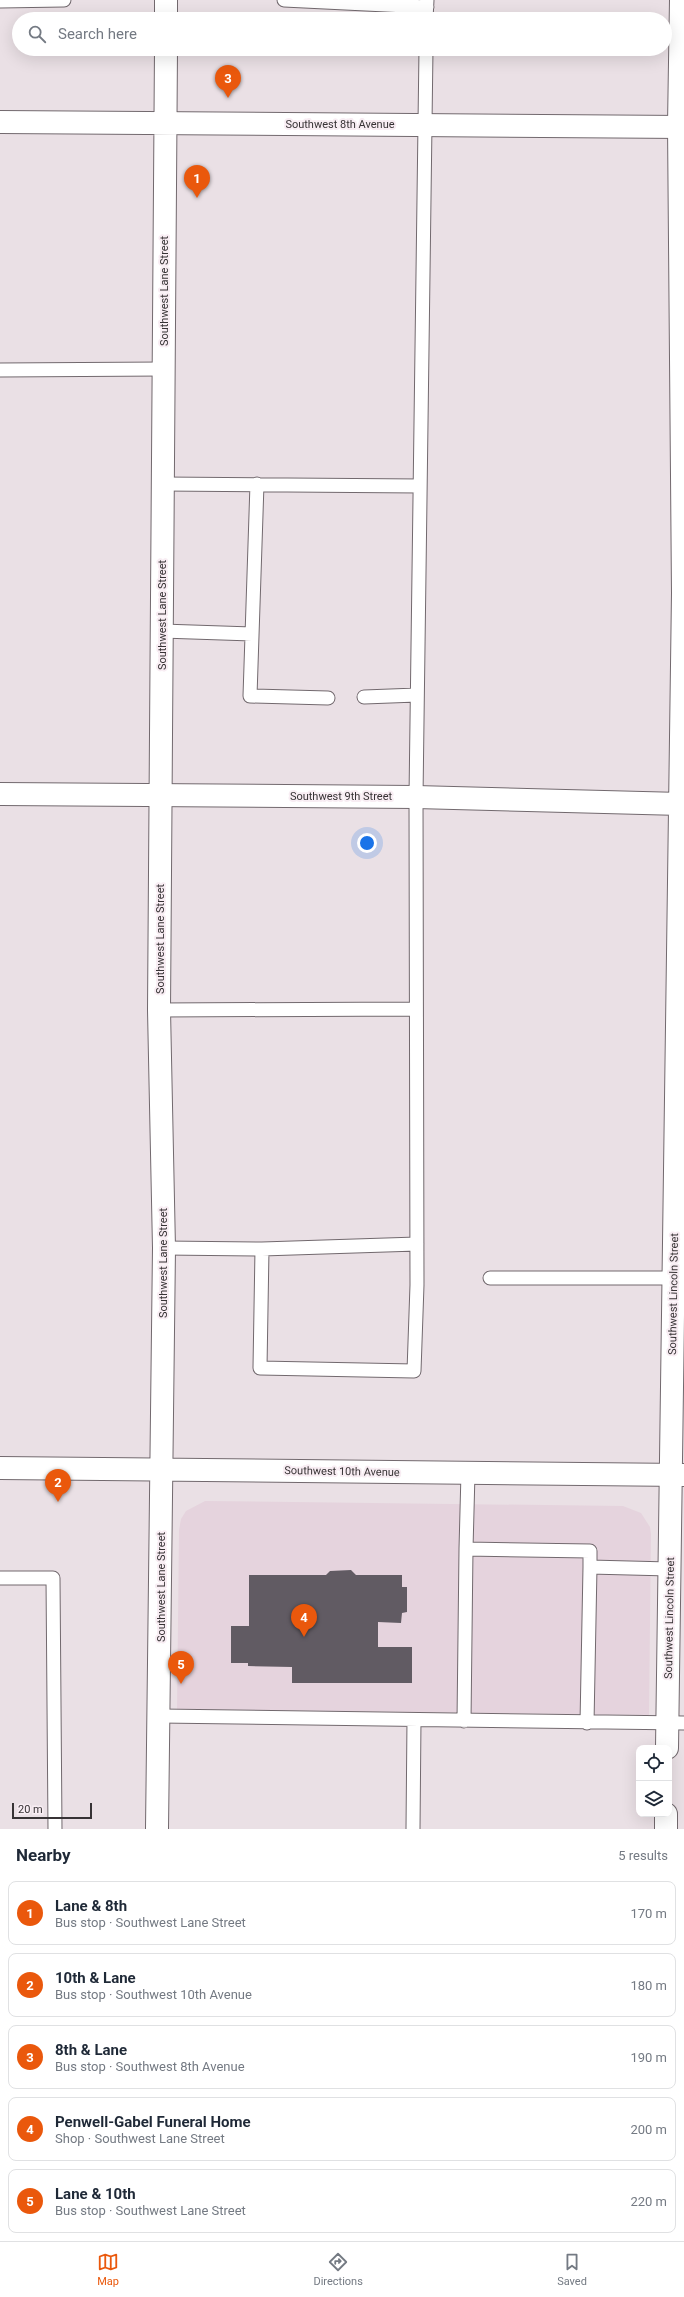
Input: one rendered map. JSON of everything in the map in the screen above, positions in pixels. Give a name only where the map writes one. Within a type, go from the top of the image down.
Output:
[{"type":"street","points":[[166,0],[166,12]]},
{"type":"street","name":"Southwest Lincoln Street","points":[[668,1745],[676,1724],[669,1568],[677,1475],[673,1278],[682,852],[683,610],[681,0]]},
{"type":"street","name":"Southwest Lane Street","points":[[157,1829],[160,1716],[164,1248],[159,1010],[166,56]]},
{"type":"street","name":"Southwest 8th Avenue","points":[[0,122],[682,125]]},
{"type":"street","name":"Southwest 9th Street","points":[[0,794],[416,797],[681,804]]},
{"type":"street","name":"Southwest 10th Avenue","points":[[0,1468],[677,1475]]},
{"type":"street","points":[[666,1817],[666,1829]]},
{"type":"lane","points":[[0,1],[64,0]]},
{"type":"lane","points":[[284,0],[427,9]]},
{"type":"lane","points":[[262,1249],[260,1368],[414,1371],[417,1244],[416,797],[426,56]]},
{"type":"lane","points":[[0,370],[164,369]]},
{"type":"lane","points":[[163,484],[420,486]]},
{"type":"lane","points":[[257,484],[250,696],[328,698]]},
{"type":"lane","points":[[162,631],[252,634]]},
{"type":"lane","points":[[364,697],[417,695]]},
{"type":"lane","points":[[159,1010],[416,1009]]},
{"type":"lane","points":[[164,1248],[262,1249],[417,1244]]},
{"type":"lane","points":[[490,1278],[673,1278]]},
{"type":"lane","points":[[464,1721],[468,1473]]},
{"type":"lane","points":[[466,1549],[590,1551],[587,1723]]},
{"type":"lane","points":[[590,1567],[669,1568]]},
{"type":"lane","points":[[0,1578],[53,1578],[55,1829]]},
{"type":"lane","points":[[160,1716],[676,1724]]},
{"type":"lane","points":[[413,1829],[414,1720]]},
{"type":"shaded area","points":[[205,1501],[623,1506],[641,1513],[650,1527],[651,1534],[649,1715],[177,1709],[179,1530],[181,1519],[186,1511]]},
{"type":"building","points":[[351,1570],[356,1575],[402,1575],[402,1587],[407,1587],[407,1612],[402,1613],[401,1623],[378,1622],[378,1647],[412,1647],[412,1683],[292,1683],[292,1667],[248,1666],[248,1663],[231,1663],[231,1626],[249,1626],[249,1575],[326,1575],[330,1571]]},
{"type":"place","name":"8th & Lane","points":[[228,98]]},
{"type":"place","name":"Lane & 8th","points":[[197,198]]},
{"type":"place","name":"10th & Lane","points":[[58,1502]]},
{"type":"place","name":"Penwell-Gabel Funeral Home","points":[[304,1637]]},
{"type":"place","name":"Lane & 10th","points":[[181,1684]]}]
